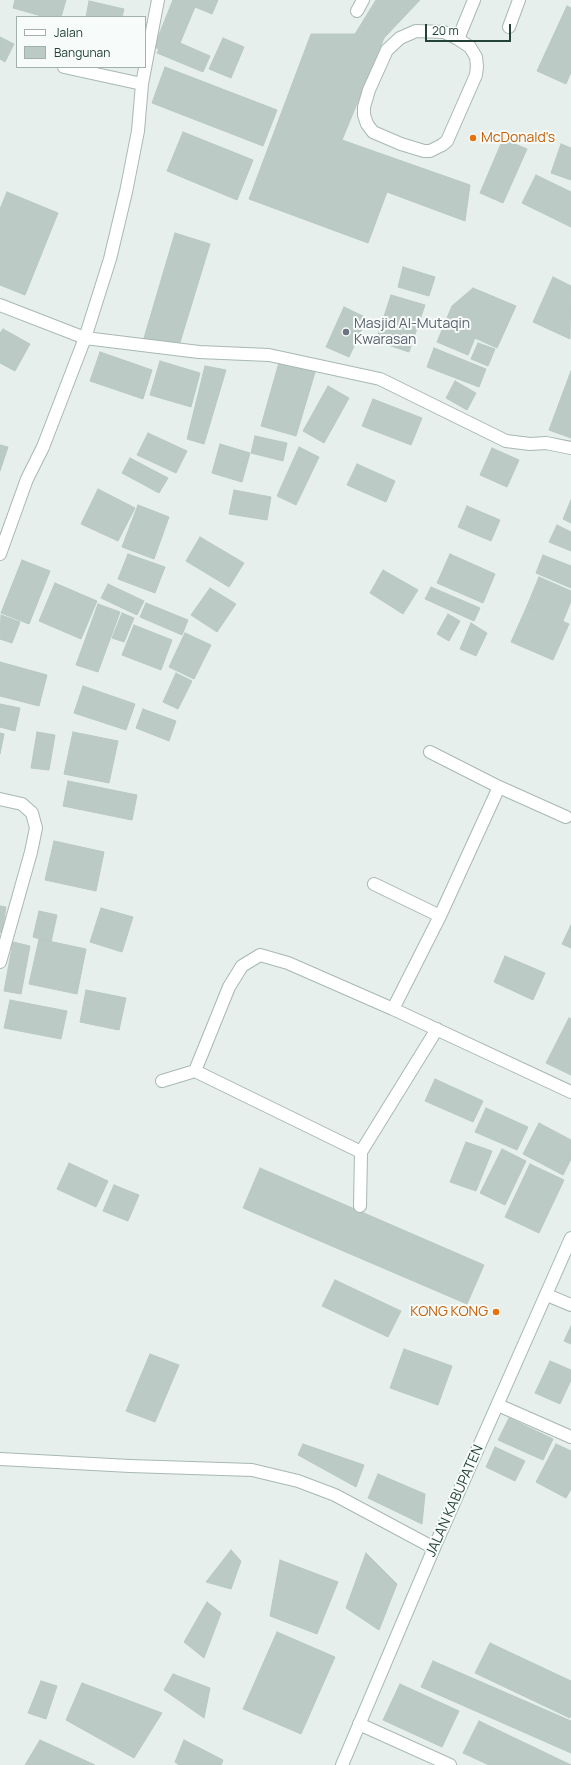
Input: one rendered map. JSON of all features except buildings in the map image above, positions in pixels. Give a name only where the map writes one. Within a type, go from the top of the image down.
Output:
[{"type":"street","points":[[146,63],[158,0]]},
{"type":"street","points":[[357,11],[363,0]]},
{"type":"street","points":[[458,39],[474,0]]},
{"type":"street","points":[[509,27],[519,0]]},
{"type":"street","points":[[416,31],[444,32],[458,39],[470,47],[476,57],[476,75],[447,141],[436,149],[424,151],[401,144],[373,132],[367,124],[364,107],[369,90],[387,50],[400,38],[416,31]]},
{"type":"street","points":[[69,68],[142,84]]},
{"type":"street","points":[[0,554],[27,480],[43,448],[85,338],[110,259],[138,132],[142,84],[145,68]]},
{"type":"street","points":[[0,305],[85,338],[199,352],[269,356],[380,379],[506,441],[530,444],[546,443],[564,445],[571,448]]},
{"type":"street","points":[[430,752],[499,787],[566,817]]},
{"type":"street","points":[[393,1009],[440,916],[499,787]]},
{"type":"street","points":[[0,800],[22,804],[32,812],[36,828],[31,852],[0,962]]},
{"type":"street","points":[[374,884],[440,916]]},
{"type":"street","points":[[195,1071],[230,987],[242,966],[260,955],[288,963],[393,1009],[571,1092]]},
{"type":"street","points":[[360,1206],[361,1152],[437,1029]]},
{"type":"street","points":[[162,1081],[195,1071],[361,1152]]},
{"type":"street","name":"JALAN KABUPATEN","points":[[342,1765],[434,1548],[571,1238]]},
{"type":"street","points":[[547,1295],[571,1305]]},
{"type":"street","points":[[498,1405],[571,1437]]},
{"type":"street","points":[[0,1459],[130,1466],[252,1470],[298,1481],[335,1495],[434,1548]]},
{"type":"street","points":[[359,1724],[450,1765]]},
{"type":"place","name":"McDonald's","points":[[473,138]]},
{"type":"place","name":"Masjid Al-Mutaqin Kwarasan","points":[[346,332]]},
{"type":"place","name":"KONG KONG","points":[[496,1312]]}]
